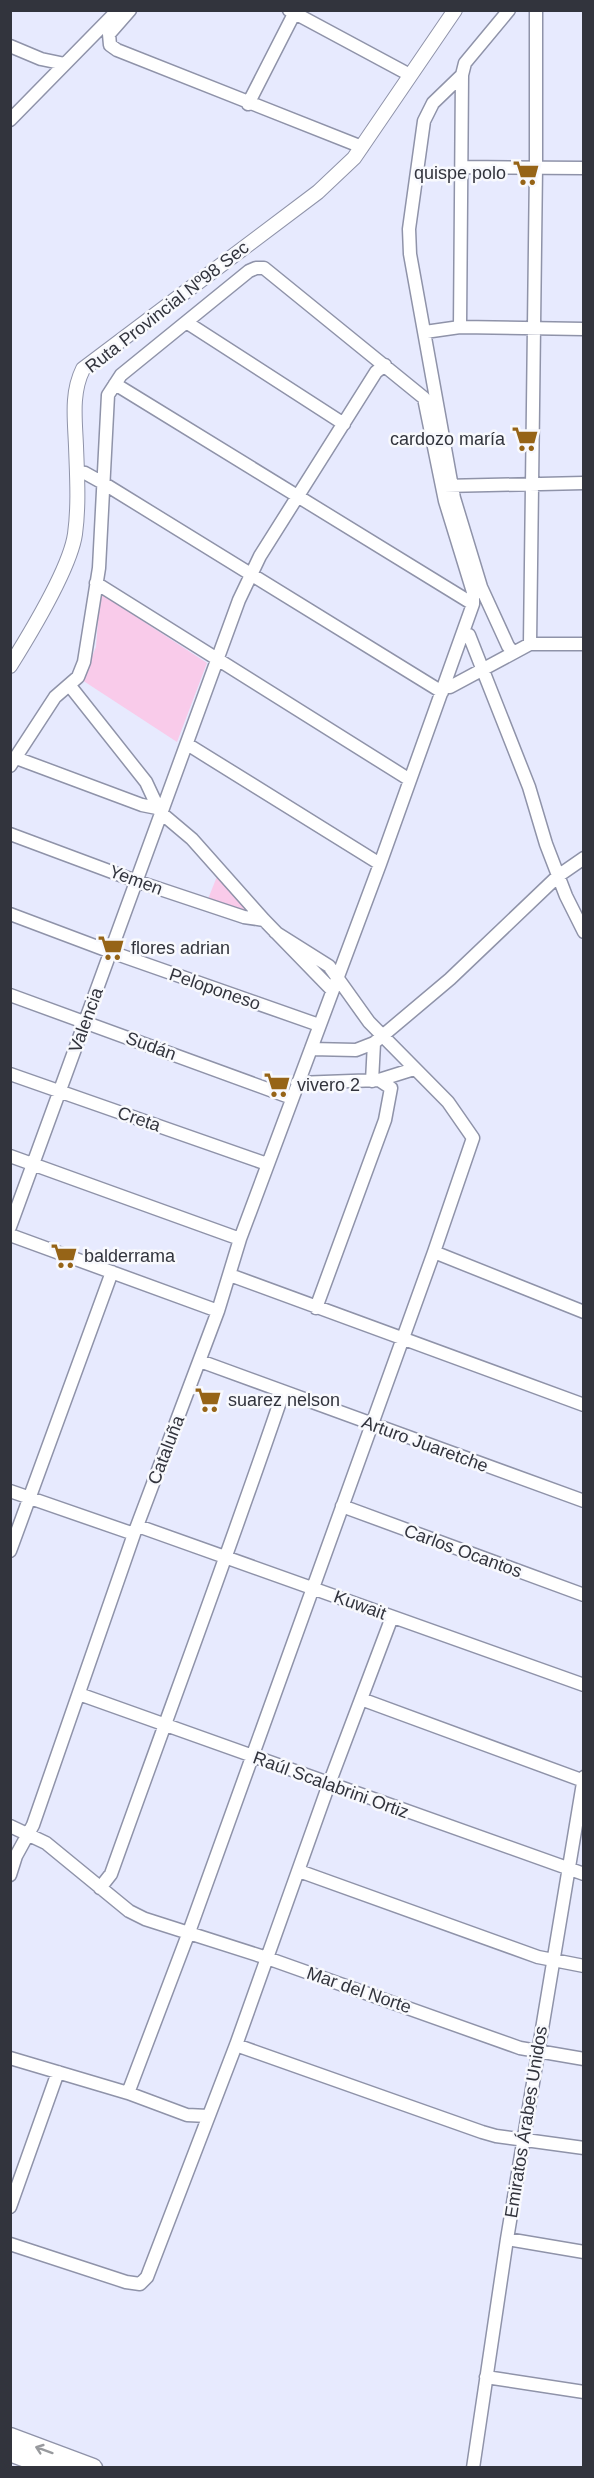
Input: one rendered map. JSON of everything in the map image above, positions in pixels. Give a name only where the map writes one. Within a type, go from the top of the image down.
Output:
[{"type":"main road","points":[[10,2437],[81,2466]]},
{"type":"main road","points":[[10,2452],[53,2468]]},
{"type":"street","points":[[10,120],[118,10]]},
{"type":"street","points":[[130,10],[109,34],[110,45],[248,104],[362,147]]},
{"type":"street","name":"Ruta Provincial Nº98 Sec","points":[[10,666],[39,617],[70,550],[76,521],[77,472],[74,400],[83,369],[318,192],[346,167],[455,10]]},
{"type":"street","points":[[460,327],[462,75],[465,63],[509,10]]},
{"type":"street","points":[[530,644],[536,10]]},
{"type":"street","points":[[248,104],[293,12],[410,75]]},
{"type":"street","points":[[10,46],[41,59],[65,64]]},
{"type":"street","points":[[41,59],[46,67],[46,84]]},
{"type":"street","points":[[445,689],[473,604],[473,592],[453,532],[447,485],[430,397],[425,332],[412,276],[409,229],[420,137],[428,111],[462,75]]},
{"type":"street","points":[[462,167],[584,168]]},
{"type":"street","points":[[159,810],[13,762],[58,692],[70,686],[78,677],[84,662],[99,568],[106,403],[115,384],[121,375],[249,271],[261,267],[385,365],[430,397]]},
{"type":"street","points":[[186,322],[344,424]]},
{"type":"street","points":[[425,332],[460,327],[584,329]]},
{"type":"street","name":"Valencia","points":[[10,1227],[86,1022],[159,810],[187,744],[250,574],[376,372],[385,365]]},
{"type":"street","points":[[115,384],[473,604]]},
{"type":"street","points":[[77,472],[85,473],[103,483],[250,574],[445,689]]},
{"type":"street","points":[[447,485],[584,483]]},
{"type":"street","points":[[447,485],[481,587],[508,646],[513,652]]},
{"type":"street","points":[[96,583],[410,780]]},
{"type":"street","points":[[445,689],[478,613],[481,587]]},
{"type":"street","points":[[469,635],[529,787],[558,876],[584,932]]},
{"type":"street","points":[[445,689],[530,644],[584,644]]},
{"type":"street","points":[[70,686],[146,782],[159,810],[192,839],[275,932],[332,990]]},
{"type":"street","name":"Cataluña","points":[[10,1875],[16,1856],[28,1834],[136,1530],[200,1361],[267,1164],[445,689]]},
{"type":"street","points":[[187,744],[380,864]]},
{"type":"street","name":"Yemen","points":[[10,834],[136,881],[244,917],[264,920]]},
{"type":"street","points":[[311,1049],[356,1050],[378,1039],[450,980],[558,876],[584,858]]},
{"type":"street","name":"Peloponeso","points":[[10,914],[319,1025]]},
{"type":"street","points":[[128,2093],[189,1932],[404,1338],[473,1138],[448,1102],[378,1039],[338,977],[322,960],[275,932]]},
{"type":"street","name":"Sudán","points":[[10,995],[292,1098]]},
{"type":"street","points":[[376,1081],[378,1039]]},
{"type":"street","points":[[297,1083],[376,1081],[414,1070]]},
{"type":"street","name":"Creta","points":[[10,1074],[267,1164]]},
{"type":"street","points":[[316,1308],[385,1120],[391,1089],[376,1081]]},
{"type":"street","points":[[10,1156],[240,1239]]},
{"type":"street","points":[[10,1235],[218,1311]]},
{"type":"street","points":[[435,1252],[584,1312]]},
{"type":"street","points":[[10,1551],[112,1272]]},
{"type":"street","points":[[230,1275],[584,1405]]},
{"type":"street","name":"Arturo Juaretche","points":[[200,1361],[584,1502]]},
{"type":"street","points":[[100,1888],[111,1874],[227,1558],[284,1393]]},
{"type":"street","name":"Kuwait","points":[[10,1491],[227,1558],[584,1685]]},
{"type":"street","name":"Carlos Ocantos","points":[[342,1506],[584,1595]]},
{"type":"street","points":[[10,2244],[135,2284],[143,2282],[150,2271],[236,2045],[329,1784],[392,1617]]},
{"type":"street","name":"Raúl Scalabrini Ortiz","points":[[79,1694],[584,1874]]},
{"type":"street","points":[[362,1699],[583,1780]]},
{"type":"street","name":"Emiratos Árabes Unidos","points":[[472,2468],[507,2238],[583,1780]]},
{"type":"street","name":"Mar del Norte","points":[[10,1826],[46,1843],[136,1915],[267,1958],[500,2041],[538,2052],[584,2060]]},
{"type":"street","points":[[299,1871],[552,1961],[584,1966]]},
{"type":"street","points":[[236,2045],[482,2132],[584,2148]]},
{"type":"street","points":[[10,2058],[128,2093],[187,2115],[208,2116]]},
{"type":"street","points":[[10,2207],[58,2072]]},
{"type":"street","points":[[507,2238],[584,2252]]},
{"type":"street","points":[[486,2377],[584,2392]]},
{"type":"shaded area","points":[[100,593],[207,663],[177,742],[82,680],[96,647]]},
{"type":"shaded area","points":[[218,874],[246,907],[246,914],[208,899]]},
{"type":"place","name":"quispe polo","points":[[526,173]]},
{"type":"place","name":"cardozo maría","points":[[525,439]]},
{"type":"place","name":"flores adrian","points":[[111,948]]},
{"type":"place","name":"vivero 2","points":[[277,1085]]},
{"type":"place","name":"balderrama","points":[[64,1256]]},
{"type":"place","name":"suarez nelson","points":[[208,1400]]}]
